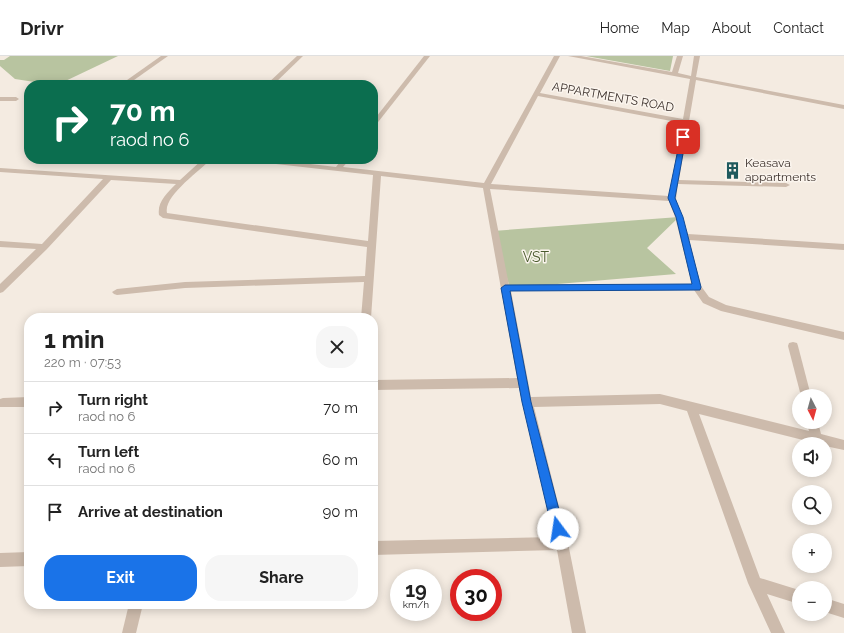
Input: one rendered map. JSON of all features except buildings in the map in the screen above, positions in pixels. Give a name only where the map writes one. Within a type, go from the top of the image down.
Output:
[{"type":"street","points":[[130,80],[165,56]]},
{"type":"street","points":[[274,80],[300,56]]},
{"type":"street","points":[[378,119],[427,56]]},
{"type":"street","points":[[557,56],[486,186],[526,402],[562,544],[580,633]]},
{"type":"street","points":[[571,56],[675,74],[844,107]]},
{"type":"street","points":[[675,74],[680,56]]},
{"type":"street","points":[[697,56],[672,198],[679,217],[697,287],[706,300],[724,308],[844,336]]},
{"type":"street","name":"APPARTMENTS ROAD","points":[[536,94],[686,122]]},
{"type":"street","points":[[0,98],[16,99]]},
{"type":"street","points":[[202,164],[182,182],[164,203],[162,208],[163,215],[372,245]]},
{"type":"street","points":[[289,164],[486,186],[672,198]]},
{"type":"street","points":[[338,170],[342,164]]},
{"type":"street","points":[[0,170],[182,182]]},
{"type":"street","points":[[366,313],[377,174]]},
{"type":"street","points":[[0,290],[44,247],[109,177]]},
{"type":"street","points":[[675,182],[786,185]]},
{"type":"street","points":[[684,237],[844,247]]},
{"type":"street","points":[[0,244],[44,247]]},
{"type":"street","points":[[117,292],[185,285],[369,279]]},
{"type":"street","points":[[505,288],[697,287]]},
{"type":"street","points":[[793,346],[804,389]]},
{"type":"street","points":[[378,385],[523,383]]},
{"type":"street","points":[[526,402],[660,399],[812,437]]},
{"type":"street","points":[[3,403],[24,402]]},
{"type":"street","points":[[691,406],[755,583],[778,633]]},
{"type":"street","points":[[832,442],[844,445]]},
{"type":"street","points":[[378,548],[562,544]]},
{"type":"street","points":[[0,560],[24,559]]},
{"type":"street","points":[[755,583],[792,595]]},
{"type":"street","points":[[832,607],[844,611]]},
{"type":"street","points":[[129,633],[135,609]]},
{"type":"green space","points":[[10,56],[118,56],[68,80],[24,80],[15,79],[0,66],[0,60],[4,60]]},
{"type":"green space","points":[[586,56],[673,56],[670,71]]},
{"type":"green space","name":"VST","points":[[679,217],[647,248],[676,274],[510,288],[493,231]]},
{"type":"place","name":"Keasava appartments","points":[[732,170]]},
{"type":"route","points":[[558,529],[526,402],[505,288],[697,287],[679,217],[672,198],[683,137]]}]
